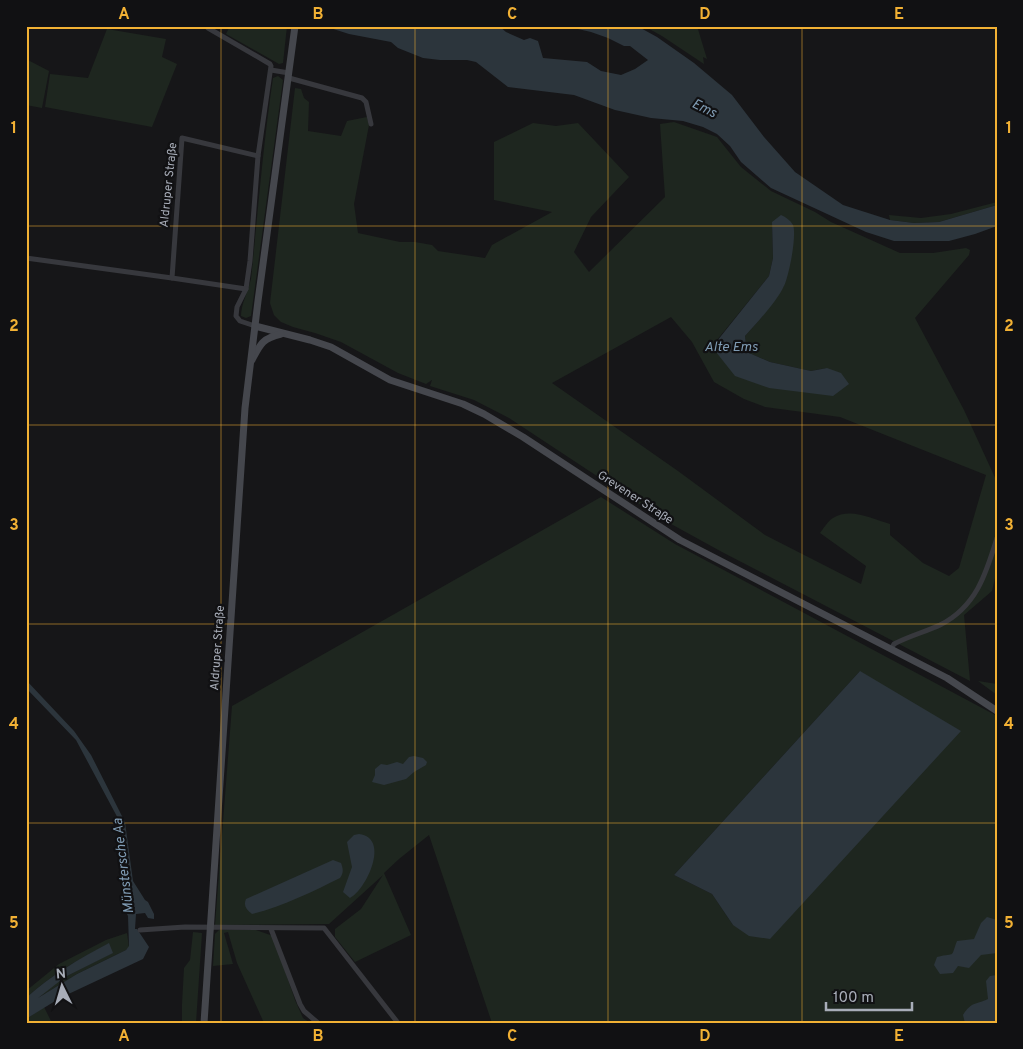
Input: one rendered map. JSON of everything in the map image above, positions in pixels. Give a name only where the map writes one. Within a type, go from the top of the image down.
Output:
[{"type":"main road","name":"Aldruper Straße","points":[[204,1023],[244,418],[295,28]]},
{"type":"main road","name":"Grevener Straße","points":[[255,326],[331,347],[390,380],[463,404],[484,414],[523,437],[680,540],[946,678],[997,711]]},
{"type":"main road","points":[[250,362],[262,341],[268,337],[284,333]]},
{"type":"street","points":[[208,28],[270,64],[258,156],[250,261],[246,289],[237,307],[236,316],[240,321],[255,326]]},
{"type":"street","points":[[270,70],[362,98],[366,102],[371,124]]},
{"type":"street","name":"Aldruper Straße","points":[[172,278],[182,138],[258,156]]},
{"type":"street","points":[[26,258],[246,289]]},
{"type":"street","points":[[891,650],[894,644],[938,626],[962,610],[983,581],[997,538]]},
{"type":"street","points":[[140,930],[210,927],[324,928],[398,1023]]},
{"type":"street","points":[[271,929],[300,1004],[304,1011],[318,1023]]},
{"type":"shaded area","points":[[230,26],[287,26],[283,63],[279,64],[226,34]]},
{"type":"shaded area","points":[[644,26],[697,26],[707,59],[703,57],[704,64]]},
{"type":"shaded area","points":[[107,29],[166,39],[162,57],[177,64],[152,127],[45,107],[50,74],[88,78]]},
{"type":"shaded area","points":[[26,59],[49,71],[42,108],[26,105]]},
{"type":"shaded area","points":[[278,76],[283,80],[251,316],[246,318],[241,316],[241,312],[251,279],[263,153],[273,78]]},
{"type":"shaded area","points":[[295,88],[301,89],[304,98],[309,102],[308,131],[341,136],[347,121],[367,117],[369,125],[354,204],[358,233],[400,242],[432,245],[438,251],[485,258],[492,245],[552,212],[494,200],[494,142],[533,123],[556,126],[578,123],[629,177],[591,217],[574,252],[589,272],[665,197],[660,124],[674,122],[717,137],[741,167],[771,191],[815,212],[831,222],[900,253],[933,253],[966,248],[970,250],[969,255],[915,318],[964,410],[997,482],[997,570],[992,591],[964,615],[970,681],[662,519],[509,418],[474,400],[430,386],[432,380],[426,384],[398,373],[341,342],[281,322],[274,315],[270,303]],"holes":[[[772,222],[784,286],[761,318],[745,336],[747,352],[770,362],[811,371],[827,368],[769,388],[717,352],[717,340],[769,276],[773,258]],[[671,317],[692,342],[714,382],[744,399],[765,407],[840,417],[986,475],[959,568],[949,576],[923,563],[890,535],[890,524],[861,515],[840,515],[831,519],[820,533],[866,566],[861,584],[765,535],[678,471],[552,383]]]},
{"type":"shaded area","points":[[997,202],[997,205],[939,222],[914,223],[890,220],[889,215],[921,218],[951,214]]},
{"type":"shaded area","points":[[601,497],[675,544],[997,716],[997,1023],[492,1023],[429,835],[384,873],[411,935],[355,962],[335,937],[335,929],[361,909],[383,875],[329,924],[215,925],[232,706]],"holes":[[[860,671],[733,925],[712,894],[674,875]]]},
{"type":"shaded area","points":[[978,681],[997,684],[997,695]]},
{"type":"shaded area","points":[[219,930],[256,930],[273,936],[295,1000],[303,1018],[310,1023],[264,1023],[237,963],[228,932],[224,933],[233,964],[213,966],[215,934]]},
{"type":"shaded area","points":[[193,932],[202,933],[196,1023],[182,1023],[184,968],[190,960]]},
{"type":"shaded area","points":[[127,933],[129,947],[126,950],[77,974],[37,997],[65,977],[112,953],[108,944],[66,968],[26,998],[26,991],[59,964],[106,940]]},
{"type":"shaded area","points":[[44,1007],[52,1023],[26,1023],[26,1019]]},
{"type":"water","name":"Ems","points":[[324,26],[429,26],[440,29],[465,26],[499,26],[506,32],[524,40],[530,38],[538,41],[543,58],[587,62],[601,71],[621,75],[635,69],[648,60],[630,46],[624,46],[591,32],[565,26],[637,26],[657,37],[694,63],[732,95],[764,137],[795,172],[843,205],[890,220],[914,223],[939,222],[997,205],[997,226],[949,241],[894,241],[866,232],[771,188],[741,162],[730,146],[717,134],[703,127],[683,121],[651,118],[615,110],[574,95],[508,87],[476,62],[423,58],[398,48],[391,42],[349,34]]},
{"type":"water","name":"Alte Ems","points":[[781,215],[791,222],[794,230],[792,256],[788,274],[777,298],[745,336],[747,352],[770,362],[811,371],[827,368],[841,373],[849,384],[833,396],[769,388],[735,376],[716,352],[717,341],[769,276],[773,258],[772,222]]},
{"type":"water","points":[[860,671],[961,731],[770,939],[749,936],[733,925],[712,894],[674,875]]},
{"type":"water","name":"Münstersche Aa","points":[[26,680],[74,731],[91,755],[125,822],[133,881],[148,902],[154,914],[154,919],[148,918],[145,913],[136,914],[135,929],[137,929],[149,947],[143,959],[60,998],[26,1019],[26,998],[55,975],[109,943],[113,953],[65,977],[38,998],[77,974],[126,950],[129,946],[128,916],[123,906],[124,855],[121,824],[76,740],[26,688]]},
{"type":"water","points":[[409,757],[423,758],[427,762],[426,765],[406,779],[384,785],[372,782],[375,769],[381,764],[387,765],[397,762],[403,764]]},
{"type":"water","points":[[359,834],[368,838],[373,845],[374,854],[363,885],[350,898],[343,892],[352,867],[347,842],[354,835]]},
{"type":"water","points":[[333,860],[341,863],[343,871],[340,878],[263,911],[252,914],[246,908],[246,899]]},
{"type":"water","points":[[987,917],[997,920],[997,953],[981,955],[969,968],[958,966],[953,973],[940,974],[934,965],[937,957],[952,954],[957,941],[974,939],[981,923]]},
{"type":"water","points":[[997,975],[997,1023],[965,1023],[963,1015],[972,1005],[988,999],[986,981],[990,976]]}]
